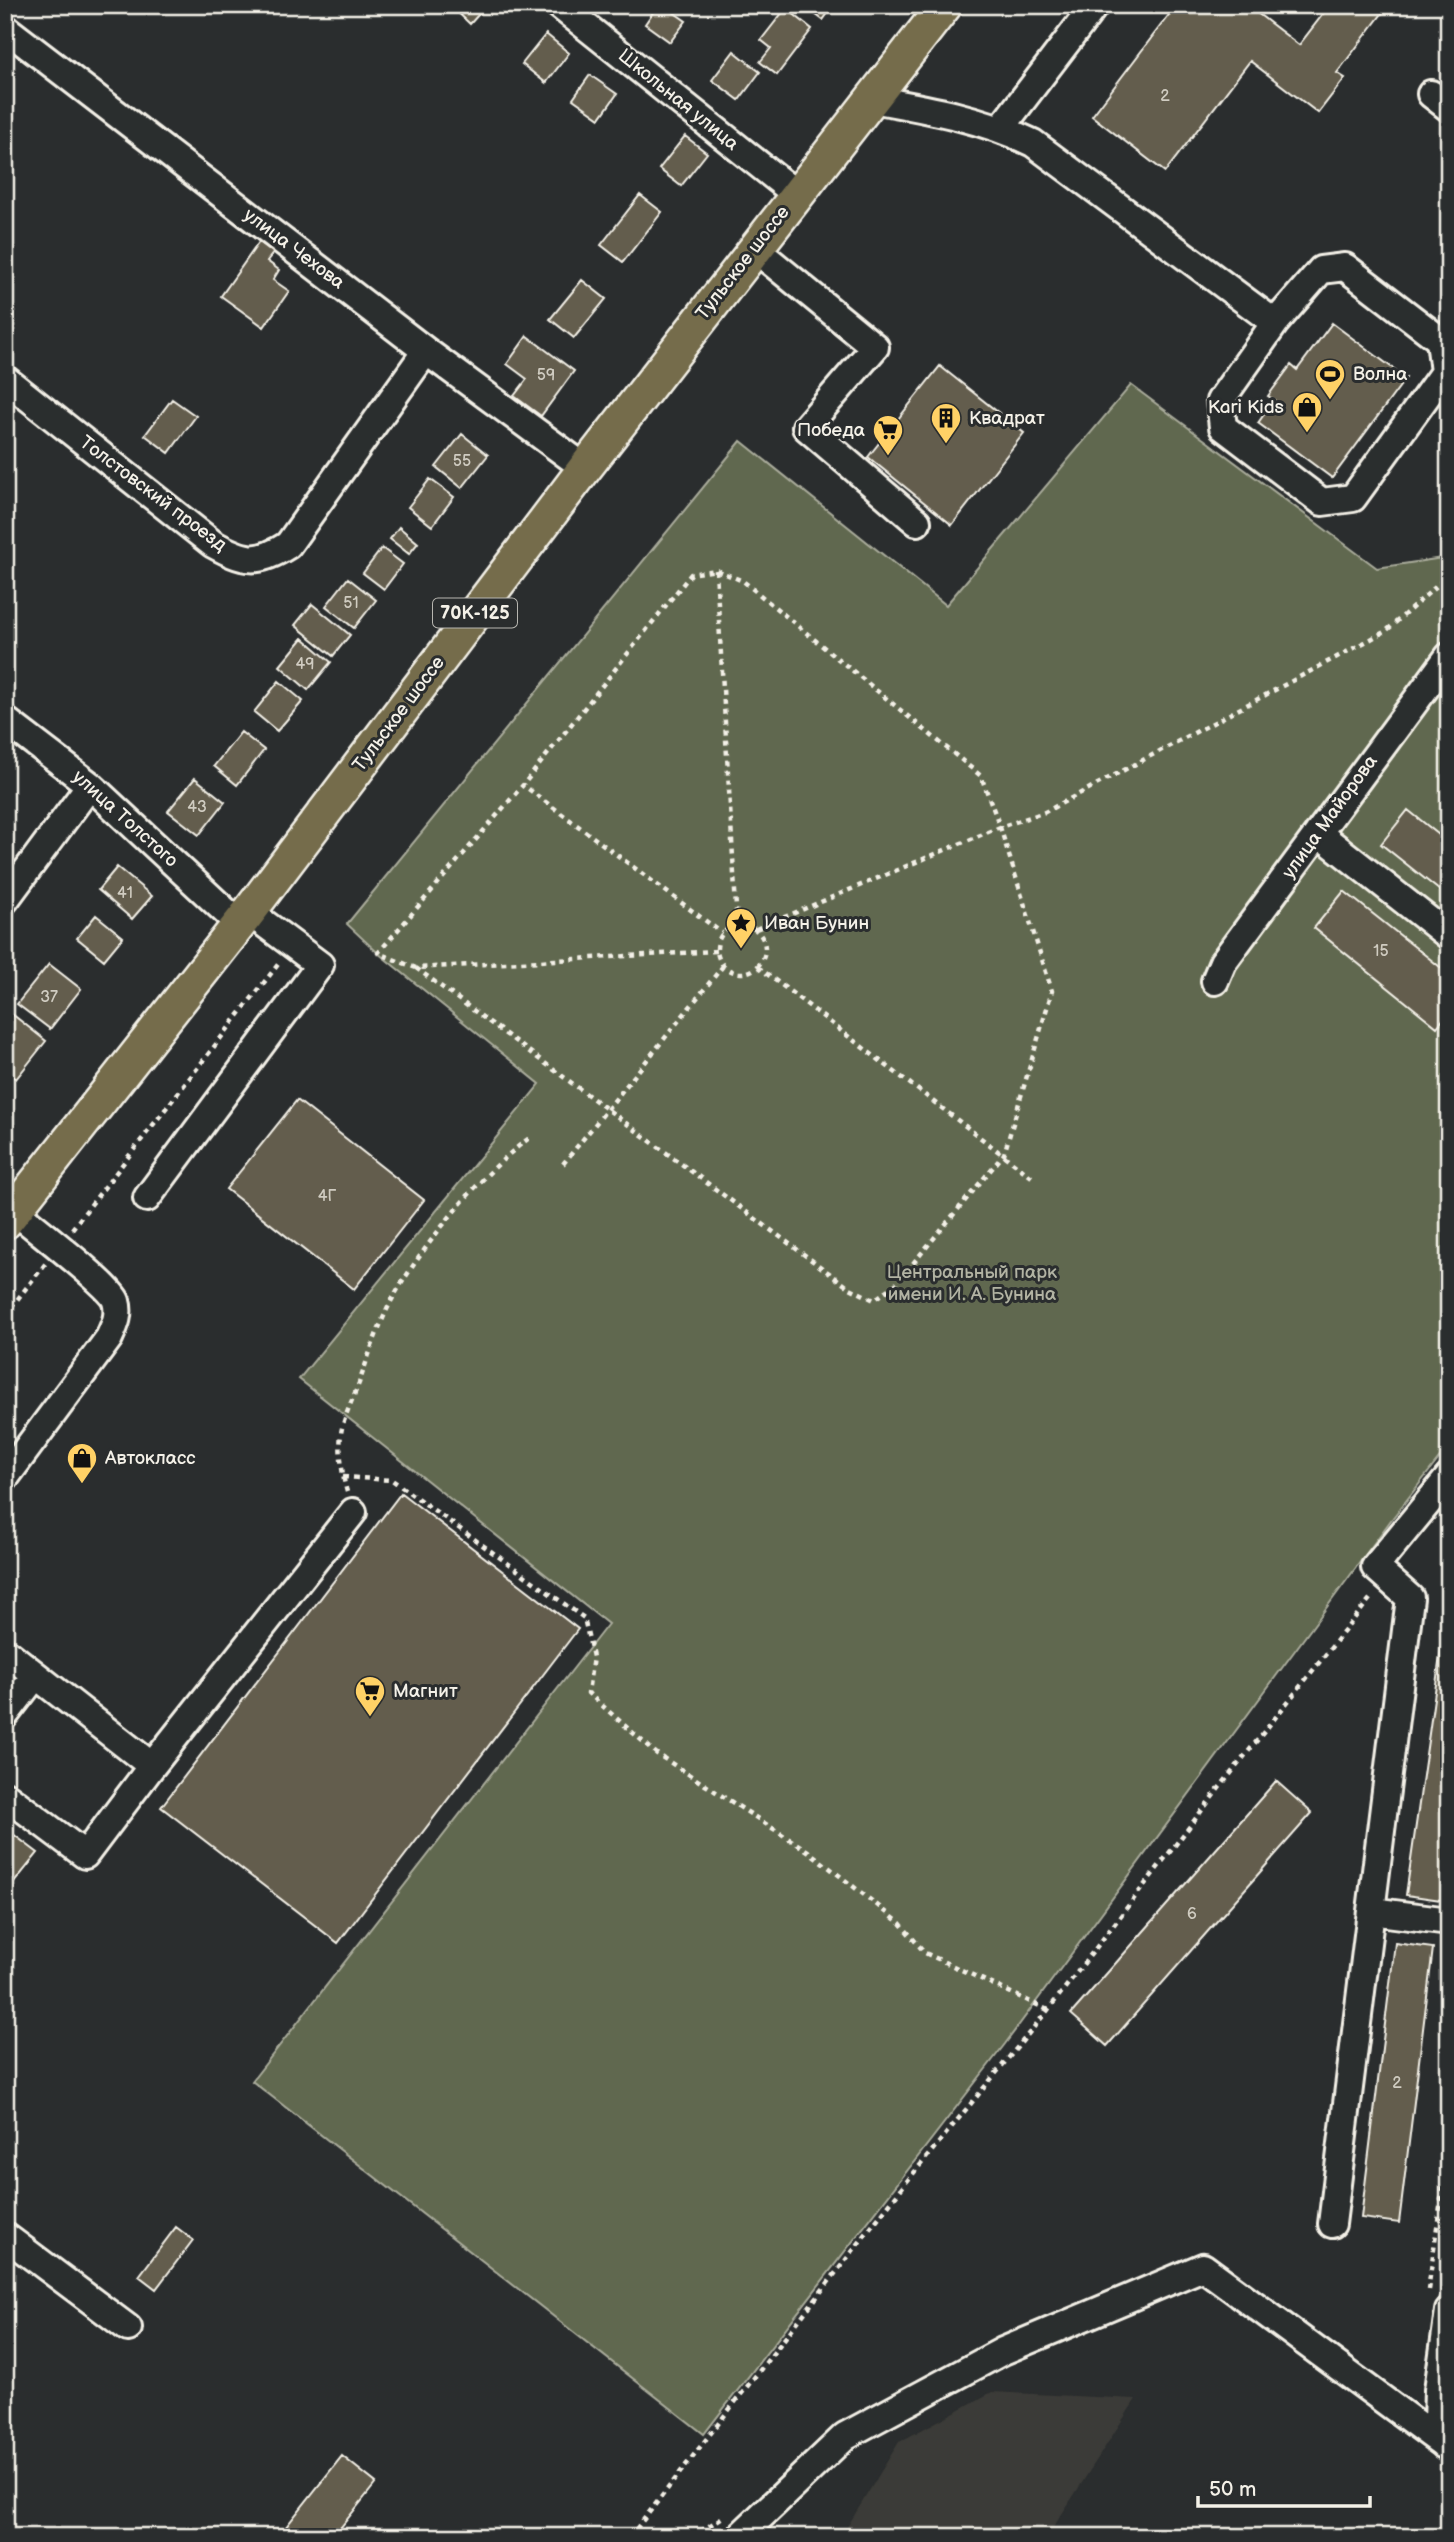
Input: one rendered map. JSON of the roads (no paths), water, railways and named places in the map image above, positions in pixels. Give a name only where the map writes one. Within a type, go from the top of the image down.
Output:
[{"type":"main road","name":"Тульское шоссе","points":[[10,1216],[244,918],[584,468],[945,5]]},
{"type":"street","name":"Школьная улица","points":[[559,5],[796,194]]},
{"type":"street","points":[[1001,128],[1095,5]]},
{"type":"street","name":"улица Чехова","points":[[5,28],[426,351],[584,468]]},
{"type":"street","points":[[872,99],[936,111],[1001,128],[1033,144],[1275,323]]},
{"type":"street","points":[[754,248],[875,347],[806,427],[917,522]]},
{"type":"street","points":[[1345,267],[1440,340],[1444,372],[1353,498],[1322,502],[1223,427],[1220,401],[1275,323],[1321,270],[1345,267]]},
{"type":"street","name":"Толстовский проезд","points":[[5,379],[213,544],[230,554],[250,560],[270,556],[288,545],[426,351]]},
{"type":"street","name":"улица Майорова","points":[[1215,982],[1223,962],[1449,656]]},
{"type":"street","name":"улица Толстого","points":[[5,720],[90,785],[244,918],[320,965],[147,1198]]},
{"type":"street","points":[[5,900],[90,785]]},
{"type":"street","points":[[1318,833],[1449,936]]},
{"type":"street","points":[[5,1478],[109,1338],[118,1318],[116,1299],[100,1283],[58,1247],[10,1216]]},
{"type":"street","points":[[1332,2224],[1410,1598],[1375,1567],[1449,1477]]},
{"type":"street","points":[[5,1795],[85,1855],[353,1512]]},
{"type":"street","points":[[5,1651],[152,1766]]},
{"type":"street","points":[[5,1715],[36,1676]]},
{"type":"street","points":[[1371,1911],[1449,1921]]},
{"type":"street","points":[[5,2236],[128,2328]]},
{"type":"street","points":[[739,2537],[845,2436],[1003,2351],[1203,2267],[1447,2446]]},
{"type":"street","points":[[1447,2446],[1437,2423],[1438,2390],[1448,2317]]},
{"type":"place","name":"Волна","points":[[1330,401]]},
{"type":"place","name":"Kari Kids","points":[[1307,434]]},
{"type":"place","name":"Квадрат","points":[[946,445]]},
{"type":"place","name":"Победа","points":[[888,457]]},
{"type":"place","name":"Иван Бунин","points":[[741,950]]},
{"type":"place","name":"Автокласс","points":[[82,1485]]},
{"type":"place","name":"Магнит","points":[[370,1718]]},
{"type":"park label","name":"Центральный парк имени И. А. Бунина","points":[[972,1283]]}]
